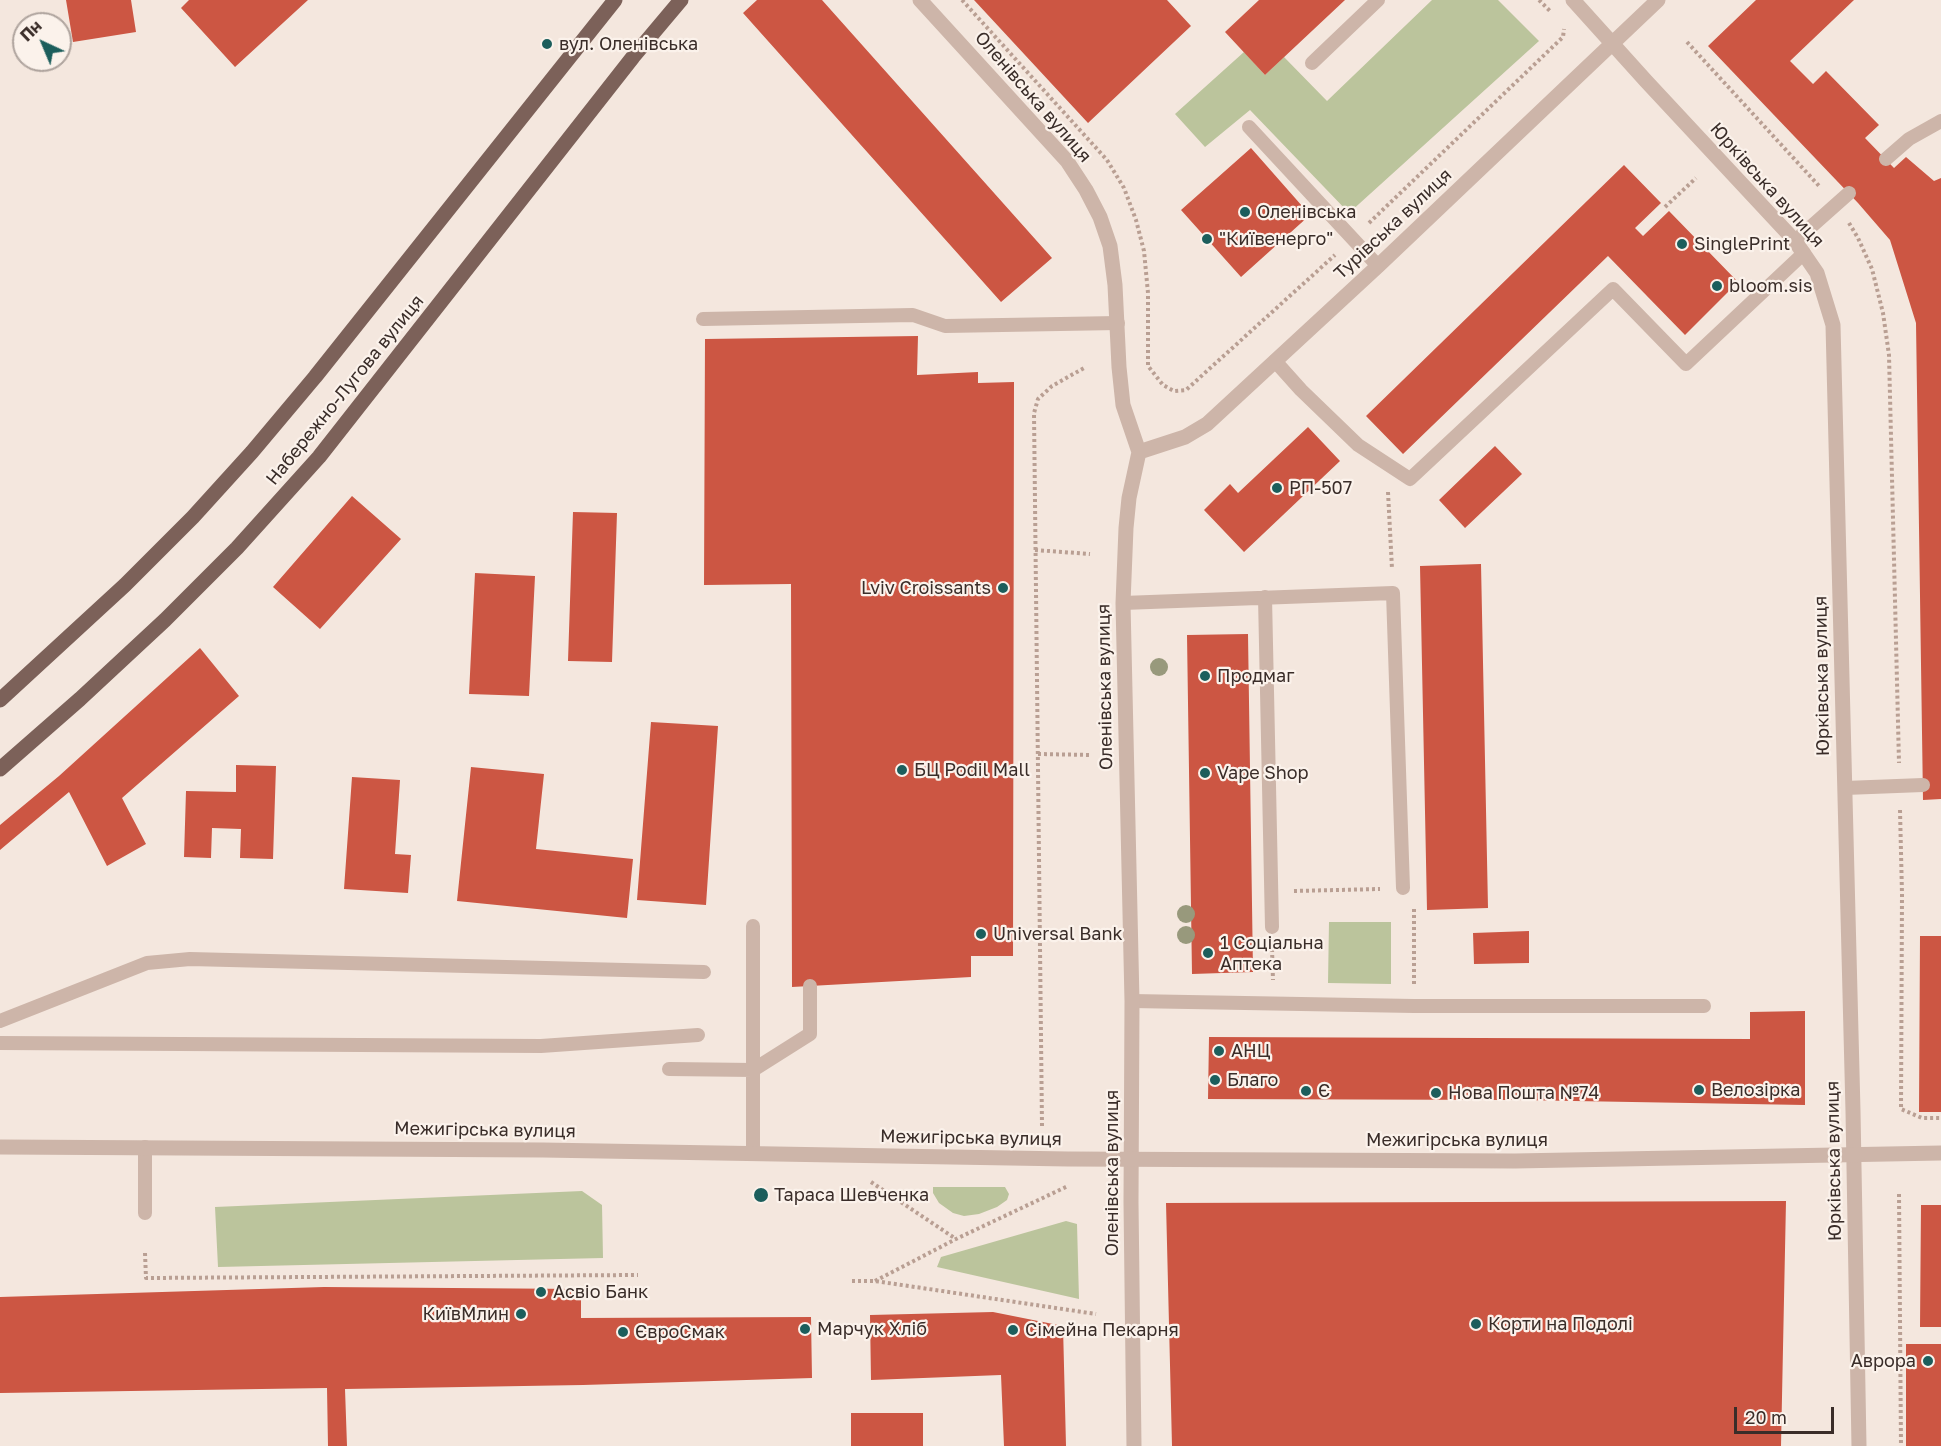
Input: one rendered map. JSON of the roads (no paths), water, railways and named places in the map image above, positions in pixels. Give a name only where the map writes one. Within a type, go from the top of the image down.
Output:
[{"type":"main road","name":"Набережно-Лугова вулиця","points":[[0,700],[125,585],[193,517],[252,452],[315,377],[615,0]]},
{"type":"main road","name":"Набережно-Лугова вулиця","points":[[0,769],[165,620],[237,548],[319,457],[633,57],[681,0]]},
{"type":"street","name":"Оленівська вулиця","points":[[920,0],[1067,161],[1100,217],[1110,246],[1124,405],[1139,452],[1127,518],[1123,603],[1132,1001],[1134,1446]]},
{"type":"street","name":"Юрківська вулиця","points":[[1573,0],[1799,247],[1817,273],[1833,325],[1854,1155],[1858,1446]]},
{"type":"street","name":"Турівська вулиця","points":[[1139,452],[1185,437],[1207,424],[1378,266],[1658,0]]},
{"type":"street","name":"Межигірська вулиця","points":[[0,1147],[1515,1161],[1941,1154]]},
{"type":"lane","points":[[1312,63],[1378,0]]},
{"type":"lane","points":[[1886,159],[1909,139],[1941,122]]},
{"type":"lane","points":[[1249,128],[1378,266]]},
{"type":"lane","points":[[1275,361],[1301,390],[1358,445],[1410,479],[1612,289],[1686,364],[1799,247],[1836,204],[1849,194]]},
{"type":"lane","points":[[703,319],[913,315],[945,326],[1118,323]]},
{"type":"lane","points":[[1123,603],[1393,593],[1403,888]]},
{"type":"lane","points":[[1265,597],[1272,927]]},
{"type":"lane","points":[[1845,788],[1923,784]]},
{"type":"lane","points":[[753,926],[753,1153]]},
{"type":"lane","points":[[0,1021],[147,963],[190,959],[704,972]]},
{"type":"lane","points":[[669,1069],[753,1070],[810,1034],[810,986]]},
{"type":"lane","points":[[1132,1001],[1414,1006],[1704,1006]]},
{"type":"lane","points":[[0,1043],[541,1046],[698,1035]]},
{"type":"lane","points":[[145,1147],[146,1213]]},
{"type":"place","name":"вул. Оленівська","points":[[547,44]]},
{"type":"place","name":"Оленівська","points":[[1245,212]]},
{"type":"place","name":"\"Київенерго\"","points":[[1207,239]]},
{"type":"place","name":"SinglePrint","points":[[1682,244]]},
{"type":"place","name":"bloom.sis","points":[[1717,286]]},
{"type":"place","name":"РП-507","points":[[1277,488]]},
{"type":"place","name":"Lviv Croissants","points":[[1003,588]]},
{"type":"place","name":"Продмаг","points":[[1205,676]]},
{"type":"place","name":"БЦ Podil Mall","points":[[902,770]]},
{"type":"place","name":"Vape Shop","points":[[1205,773]]},
{"type":"place","name":"Universal Bank","points":[[981,934]]},
{"type":"place","name":"1 Соціальна Аптека","points":[[1208,953]]},
{"type":"place","name":"АНЦ","points":[[1219,1051]]},
{"type":"place","name":"Благо","points":[[1215,1080]]},
{"type":"place","name":"Велозірка","points":[[1699,1090]]},
{"type":"place","name":"Є","points":[[1306,1091]]},
{"type":"place","name":"Нова Пошта №74","points":[[1436,1093]]},
{"type":"place","name":"Тараса Шевченка","points":[[761,1195]]},
{"type":"place","name":"Асвіо Банк","points":[[541,1292]]},
{"type":"place","name":"КиївМлин","points":[[521,1314]]},
{"type":"place","name":"Корти на Подолі","points":[[1476,1324]]},
{"type":"place","name":"Марчук Хліб","points":[[805,1329]]},
{"type":"place","name":"Сімейна Пекарня","points":[[1013,1330]]},
{"type":"place","name":"ЄвроСмак","points":[[623,1332]]},
{"type":"place","name":"Аврора","points":[[1928,1361]]}]
